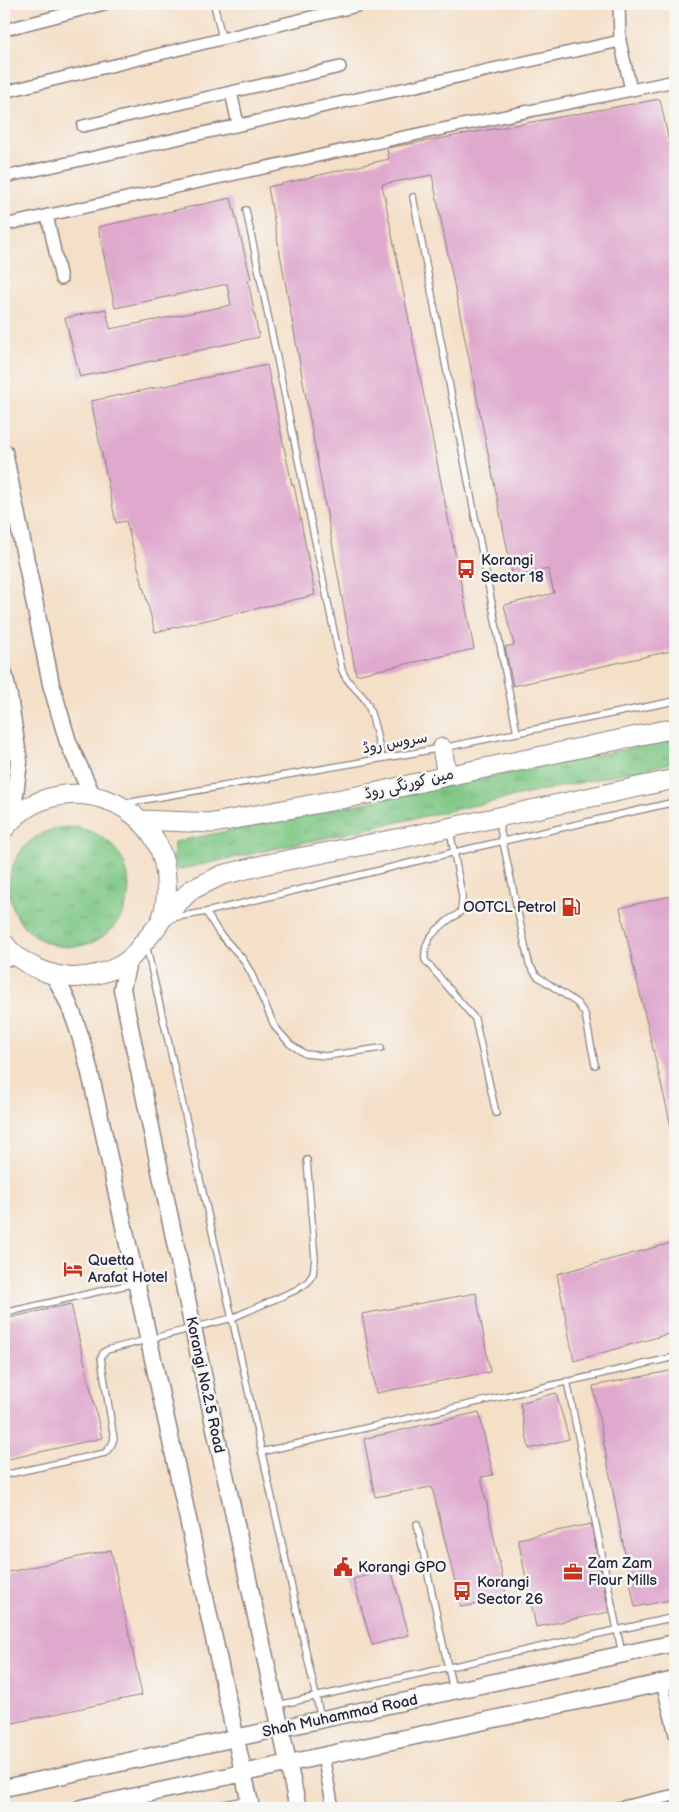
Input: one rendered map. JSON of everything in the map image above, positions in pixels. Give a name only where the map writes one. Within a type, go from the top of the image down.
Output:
[{"type":"main road","name":"مین کورنگی روڈ","points":[[140,820],[214,823],[378,792],[675,728]]},
{"type":"main road","points":[[442,748],[447,776]]},
{"type":"main road","points":[[4,949],[28,965],[52,974],[78,977],[104,972],[128,961],[161,920],[190,890],[222,875],[675,779]]},
{"type":"main road","points":[[8,823],[36,802],[63,794],[92,795],[119,804],[140,820],[156,842],[166,867],[167,894],[161,920]]},
{"type":"street","points":[[4,30],[82,6],[104,4]]},
{"type":"street","points":[[4,92],[365,4]]},
{"type":"street","points":[[619,4],[620,41],[631,90]]},
{"type":"street","points":[[4,177],[620,41]]},
{"type":"street","points":[[83,126],[340,67]]},
{"type":"street","points":[[4,225],[675,80]]},
{"type":"street","points":[[231,92],[238,124]]},
{"type":"street","points":[[47,215],[61,279]]},
{"type":"street","points":[[4,452],[51,684],[68,742],[92,795]]},
{"type":"street","points":[[4,674],[20,762],[14,780],[8,823]]},
{"type":"street","name":"Korangi No.2.5 Road","points":[[128,961],[122,989],[193,1328],[298,1808]]},
{"type":"street","points":[[52,974],[64,992],[79,1029],[250,1805],[219,1808]]},
{"type":"street","name":"Shah Muhammad Road","points":[[4,1788],[675,1643]]},
{"type":"street","points":[[81,1808],[669,1681],[675,1734]]},
{"type":"street","points":[[323,1756],[333,1808]]},
{"type":"street","points":[[618,1808],[631,1807],[675,1795]]},
{"type":"lane","points":[[214,4],[222,38]]},
{"type":"lane","points":[[412,197],[517,733]]},
{"type":"lane","points":[[246,210],[342,670],[344,677],[366,701],[371,713],[382,758]]},
{"type":"lane","name":"سروس روڈ","points":[[119,804],[442,748],[675,701]]},
{"type":"lane","points":[[161,920],[206,912],[455,852],[675,802]]},
{"type":"lane","points":[[498,817],[529,964],[537,976],[577,1003],[585,1014],[595,1065]]},
{"type":"lane","points":[[449,828],[462,896],[460,913],[434,931],[425,946],[425,960],[474,1019],[496,1113]]},
{"type":"lane","points":[[206,912],[219,933],[243,959],[252,973],[275,1026],[290,1044],[305,1054],[326,1056],[381,1048]]},
{"type":"lane","points":[[145,941],[322,1720]]},
{"type":"lane","points":[[4,1475],[105,1453],[111,1446],[114,1439],[101,1358],[107,1350],[232,1318],[296,1290],[307,1283],[313,1274],[315,1259],[307,1160]]},
{"type":"lane","points":[[4,1313],[136,1283]]},
{"type":"lane","points":[[261,1452],[675,1356]]},
{"type":"lane","points":[[567,1381],[622,1654]]},
{"type":"lane","points":[[417,1524],[453,1691]]},
{"type":"lane","points":[[276,1705],[675,1617]]},
{"type":"green space","points":[[675,739],[675,762],[177,870],[173,862],[174,842]]},
{"type":"green space","points":[[69,827],[92,832],[102,837],[111,845],[119,854],[124,864],[129,887],[124,910],[119,920],[111,929],[102,937],[92,942],[69,947],[46,942],[36,937],[27,929],[19,920],[14,910],[9,887],[14,864],[19,854],[27,845],[36,837],[46,832]]},
{"type":"building","points":[[660,99],[675,171],[675,650],[513,686],[505,647],[514,645],[504,605],[554,593],[548,569],[513,577],[432,175],[382,184],[474,649],[356,675],[268,187],[389,159],[387,148]]},
{"type":"building","points":[[231,198],[251,279],[248,280],[259,337],[80,377],[65,318],[106,309],[110,329],[231,305],[227,284],[115,308],[98,227]]},
{"type":"building","points":[[267,365],[292,485],[294,485],[315,595],[155,632],[126,521],[116,523],[91,401]]},
{"type":"building","points":[[675,895],[675,1126],[671,1126],[620,908]]},
{"type":"building","points":[[675,1242],[675,1332],[574,1361],[557,1274]]},
{"type":"building","points":[[476,1293],[490,1372],[376,1393],[362,1314]]},
{"type":"building","points":[[71,1304],[102,1438],[4,1460],[4,1319]]},
{"type":"building","points":[[675,1370],[675,1599],[635,1607],[593,1386]]},
{"type":"building","points":[[556,1393],[569,1439],[529,1449],[520,1403]]},
{"type":"building","points":[[479,1412],[493,1475],[481,1477],[507,1599],[461,1607],[432,1487],[375,1497],[364,1439]]},
{"type":"building","points":[[591,1524],[609,1612],[536,1627],[518,1539]]},
{"type":"building","points":[[111,1550],[142,1695],[4,1725],[4,1573]]},
{"type":"building","points":[[391,1569],[409,1635],[372,1645],[353,1579]]},
{"type":"place","name":"Korangi Sector 18","points":[[466,569]]},
{"type":"place","name":"OOTCL Petrol","points":[[571,907]]},
{"type":"place","name":"Quetta Arafat Hotel","points":[[73,1269]]},
{"type":"place","name":"Korangi GPO","points":[[343,1567]]},
{"type":"place","name":"Zam Zam Flour Mills","points":[[573,1572]]},
{"type":"place","name":"Korangi Sector 26","points":[[462,1591]]}]
